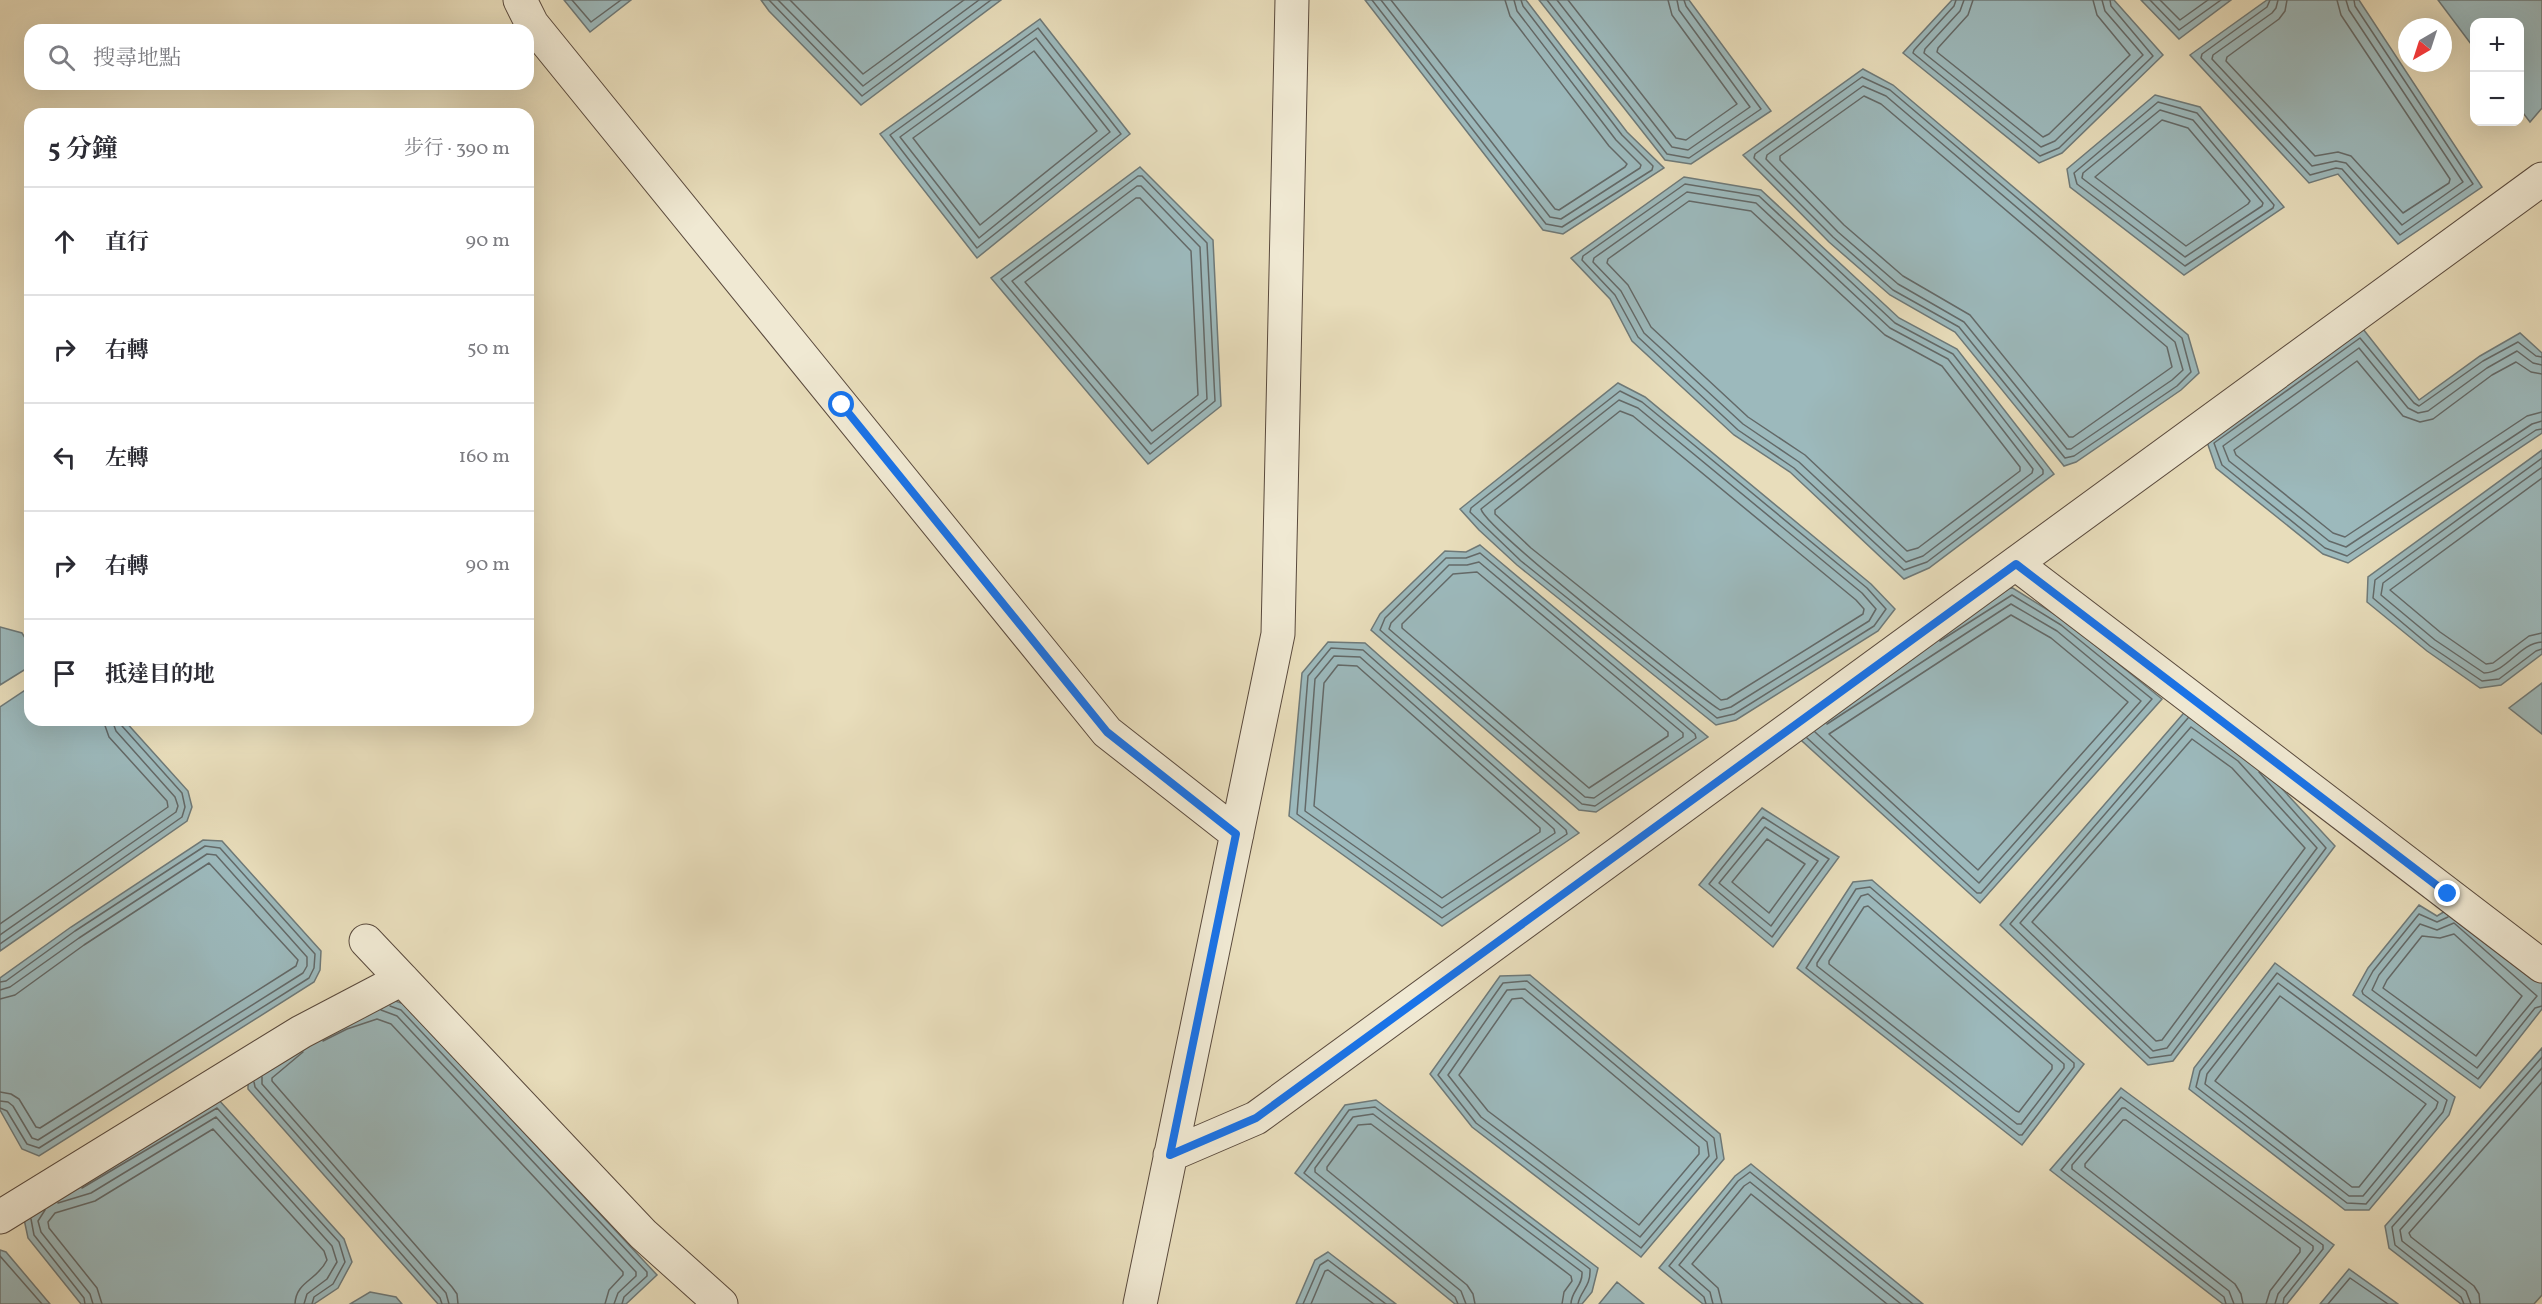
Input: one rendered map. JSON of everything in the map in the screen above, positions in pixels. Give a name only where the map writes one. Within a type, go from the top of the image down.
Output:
[{"type":"street","points":[[520,0],[532,24]]},
{"type":"street","points":[[1140,1304],[1278,634],[1292,0]]},
{"type":"street","points":[[534,26],[1107,732],[1236,834]]},
{"type":"street","points":[[1170,1155],[1256,1118],[2542,179]]},
{"type":"street","points":[[2016,564],[2542,966]]},
{"type":"street","points":[[366,942],[643,1234],[721,1304]]},
{"type":"street","points":[[0,1217],[301,1032],[402,979]]},
{"type":"water","points":[[564,0],[631,0],[590,32]]},
{"type":"water","points":[[761,0],[1001,0],[861,105]]},
{"type":"water","points":[[1365,0],[1526,0],[1627,132],[1664,168],[1563,234],[1543,230]]},
{"type":"water","points":[[1539,0],[1689,0],[1771,111],[1691,164],[1665,160]]},
{"type":"water","points":[[1952,0],[2114,0],[2163,55],[2062,153],[2039,163],[1903,53]]},
{"type":"water","points":[[2141,0],[2231,0],[2179,39]]},
{"type":"water","points":[[2267,0],[2359,0],[2398,59],[2398,72],[2406,72],[2482,187],[2398,244],[2338,174],[2309,183],[2190,55]]},
{"type":"water","points":[[2438,0],[2542,0],[2542,108],[2530,122],[2524,114],[2524,18],[2470,18],[2470,43]]},
{"type":"water","points":[[1040,19],[1130,134],[977,258],[880,134]]},
{"type":"water","points":[[1863,69],[1893,85],[2188,335],[2199,373],[2181,390],[2076,462],[2064,466],[1955,332],[1890,295],[1829,242],[1743,155]]},
{"type":"water","points":[[2155,95],[2200,107],[2284,207],[2184,275],[2070,187],[2067,169]]},
{"type":"water","points":[[1140,167],[1213,240],[1221,406],[1148,464],[991,278]]},
{"type":"water","points":[[1684,177],[1761,190],[1899,318],[1957,349],[2054,474],[1929,568],[1904,579],[1790,472],[1734,435],[1632,341],[1610,299],[1571,258]]},
{"type":"water","points":[[2363,329],[2419,400],[2480,356],[2520,333],[2542,353],[2542,433],[2348,563],[2323,554],[2216,468],[2206,439]]},
{"type":"water","points":[[1618,383],[1645,397],[1871,584],[1895,609],[1878,631],[1736,720],[1716,725],[1517,565],[1479,530],[1460,509]]},
{"type":"water","points":[[2542,450],[2542,654],[2501,685],[2480,688],[2427,651],[2367,602],[2368,577]]},
{"type":"water","points":[[1480,545],[1708,737],[1596,812],[1579,810],[1371,630],[1380,614],[1445,551],[1466,552]]},
{"type":"water","points":[[2011,587],[2064,620],[2162,699],[1980,903],[1791,731]]},
{"type":"water","points":[[0,627],[22,633],[24,636],[24,670],[0,685]]},
{"type":"water","points":[[1328,642],[1365,643],[1579,833],[1442,926],[1289,816],[1302,673]]},
{"type":"water","points":[[2542,683],[2542,734],[2509,708]]},
{"type":"water","points":[[24,691],[24,726],[129,726],[188,791],[192,807],[187,821],[0,951],[0,707]]},
{"type":"water","points":[[2189,707],[2247,751],[2335,846],[2173,1061],[2148,1065],[2000,925]]},
{"type":"water","points":[[1762,808],[1839,857],[1773,947],[1699,885]]},
{"type":"water","points":[[203,840],[222,841],[321,951],[320,970],[314,982],[39,1156],[22,1149],[0,1110],[0,978],[71,927]]},
{"type":"water","points":[[1872,880],[2084,1064],[2022,1145],[1797,968],[1853,882]]},
{"type":"water","points":[[2419,905],[2437,916],[2455,905],[2542,983],[2542,1009],[2480,1088],[2353,995],[2368,968]]},
{"type":"water","points":[[2275,963],[2455,1097],[2449,1115],[2369,1210],[2345,1210],[2189,1089],[2194,1068]]},
{"type":"water","points":[[1530,975],[1720,1134],[1724,1159],[1641,1257],[1472,1127],[1430,1074],[1500,976]]},
{"type":"water","points":[[378,995],[404,1004],[657,1275],[626,1304],[438,1304],[248,1089],[248,1068]]},
{"type":"water","points":[[2542,1048],[2542,1295],[2534,1304],[2461,1304],[2389,1248],[2385,1226]]},
{"type":"water","points":[[2121,1088],[2334,1245],[2287,1304],[2223,1304],[2050,1170]]},
{"type":"water","points":[[218,1099],[344,1239],[352,1262],[338,1288],[314,1304],[81,1304],[28,1238],[24,1219]]},
{"type":"water","points":[[1376,1100],[1598,1268],[1592,1292],[1582,1304],[1455,1304],[1295,1173],[1345,1105]]},
{"type":"water","points":[[1751,1164],[1923,1304],[1703,1304],[1659,1268],[1735,1176]]},
{"type":"water","points":[[0,1250],[6,1252],[50,1304],[0,1304]]},
{"type":"water","points":[[1328,1252],[1396,1304],[1296,1304],[1315,1260]]},
{"type":"water","points":[[2349,1269],[2398,1304],[2320,1304]]},
{"type":"water","points":[[1617,1282],[1644,1304],[1599,1304]]},
{"type":"water","points":[[370,1292],[396,1297],[402,1304],[350,1304]]},
{"type":"route","points":[[842,405],[1107,732],[1236,834],[1170,1155],[1256,1118],[2016,564],[2448,894]]}]
